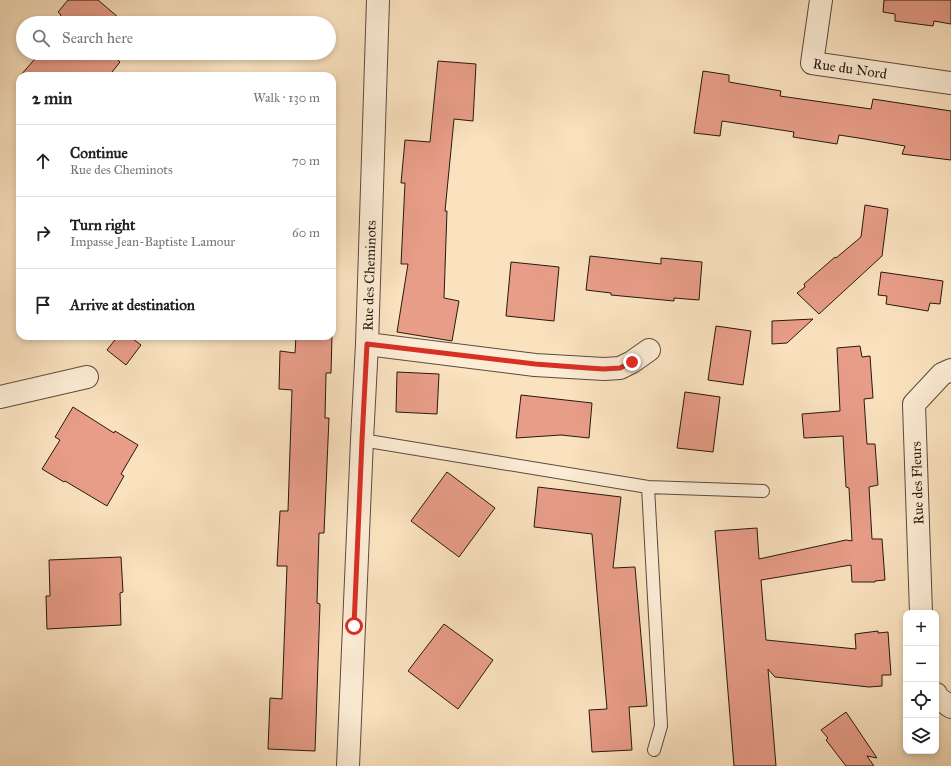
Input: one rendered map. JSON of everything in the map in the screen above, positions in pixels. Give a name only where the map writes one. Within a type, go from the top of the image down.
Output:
[{"type":"street","name":"Rue des Cheminots","points":[[348,766],[367,344],[378,0]]},
{"type":"street","name":"Rue du Nord","points":[[821,0],[812,63],[951,83]]},
{"type":"street","points":[[367,344],[535,364],[604,369],[620,368],[632,362],[649,350]]},
{"type":"street","name":"Rue des Fleurs","points":[[921,610],[914,404],[942,374],[951,370]]},
{"type":"street","points":[[0,396],[87,377]]},
{"type":"street","points":[[939,699],[951,707]]},
{"type":"lane","points":[[362,440],[648,486],[763,491]]},
{"type":"lane","points":[[648,486],[661,726],[654,750]]},
{"type":"building","points":[[68,0],[98,0],[117,16],[60,16],[58,12]]},
{"type":"building","points":[[884,0],[951,0],[951,24],[934,21],[933,26],[895,21],[895,14],[883,12]]},
{"type":"building","points":[[34,60],[118,60],[120,62],[112,72],[23,72]]},
{"type":"building","points":[[438,61],[476,64],[473,121],[454,119],[445,211],[447,211],[444,298],[459,301],[452,341],[397,332],[408,264],[401,264],[405,183],[401,183],[405,140],[430,142]]},
{"type":"building","points":[[703,71],[729,75],[729,82],[781,91],[780,96],[871,109],[873,99],[951,111],[951,160],[902,154],[905,146],[865,139],[839,135],[837,144],[793,137],[794,132],[722,121],[720,136],[694,133]]},
{"type":"building","points":[[865,205],[888,209],[882,256],[819,314],[797,293],[805,287],[804,284],[861,237]]},
{"type":"building","points":[[590,256],[661,264],[661,258],[702,262],[699,300],[674,298],[674,301],[611,295],[611,293],[586,290]]},
{"type":"building","points":[[511,262],[559,267],[554,321],[506,316]]},
{"type":"building","points":[[881,272],[943,281],[940,304],[930,303],[928,311],[886,304],[887,296],[878,295]]},
{"type":"building","points":[[813,319],[787,343],[772,344],[772,321]]},
{"type":"building","points":[[716,326],[751,331],[743,385],[708,380]]},
{"type":"building","points":[[115,340],[134,340],[141,345],[126,365],[107,350]]},
{"type":"building","points":[[296,340],[332,340],[331,373],[326,373],[325,418],[329,418],[324,533],[319,533],[317,603],[320,604],[315,751],[268,749],[270,698],[282,699],[287,566],[277,566],[280,511],[288,511],[292,390],[279,389],[280,351],[295,353]]},
{"type":"building","points":[[860,346],[862,357],[870,356],[873,398],[864,399],[867,444],[875,444],[878,485],[869,487],[872,539],[882,539],[885,580],[875,582],[852,582],[851,565],[761,580],[766,640],[856,649],[855,634],[878,631],[878,633],[888,632],[891,675],[882,675],[882,686],[869,687],[775,677],[768,669],[776,766],[734,766],[715,531],[757,528],[759,559],[846,540],[852,541],[849,488],[846,487],[843,436],[804,438],[802,414],[840,411],[837,348]]},
{"type":"building","points":[[397,372],[439,374],[437,414],[396,412]]},
{"type":"building","points":[[685,392],[720,397],[713,452],[677,448]]},
{"type":"building","points":[[521,395],[592,403],[589,438],[561,435],[516,438]]},
{"type":"building","points":[[73,407],[114,433],[115,431],[138,445],[121,474],[124,476],[107,506],[42,469],[60,440],[55,437]]},
{"type":"building","points":[[447,472],[495,508],[459,557],[411,521]]},
{"type":"building","points":[[538,487],[621,497],[613,568],[635,567],[647,706],[629,707],[632,750],[592,752],[589,710],[607,709],[592,534],[534,527]]},
{"type":"building","points":[[121,557],[123,592],[120,593],[121,625],[47,629],[46,596],[50,596],[49,560]]},
{"type":"building","points":[[444,624],[493,660],[458,709],[408,671]]},
{"type":"building","points":[[846,712],[877,758],[867,756],[874,766],[846,766],[826,740],[828,738],[821,730]]},
{"type":"route","points":[[354,626],[367,344],[535,364],[588,368],[620,368],[632,362]]}]
